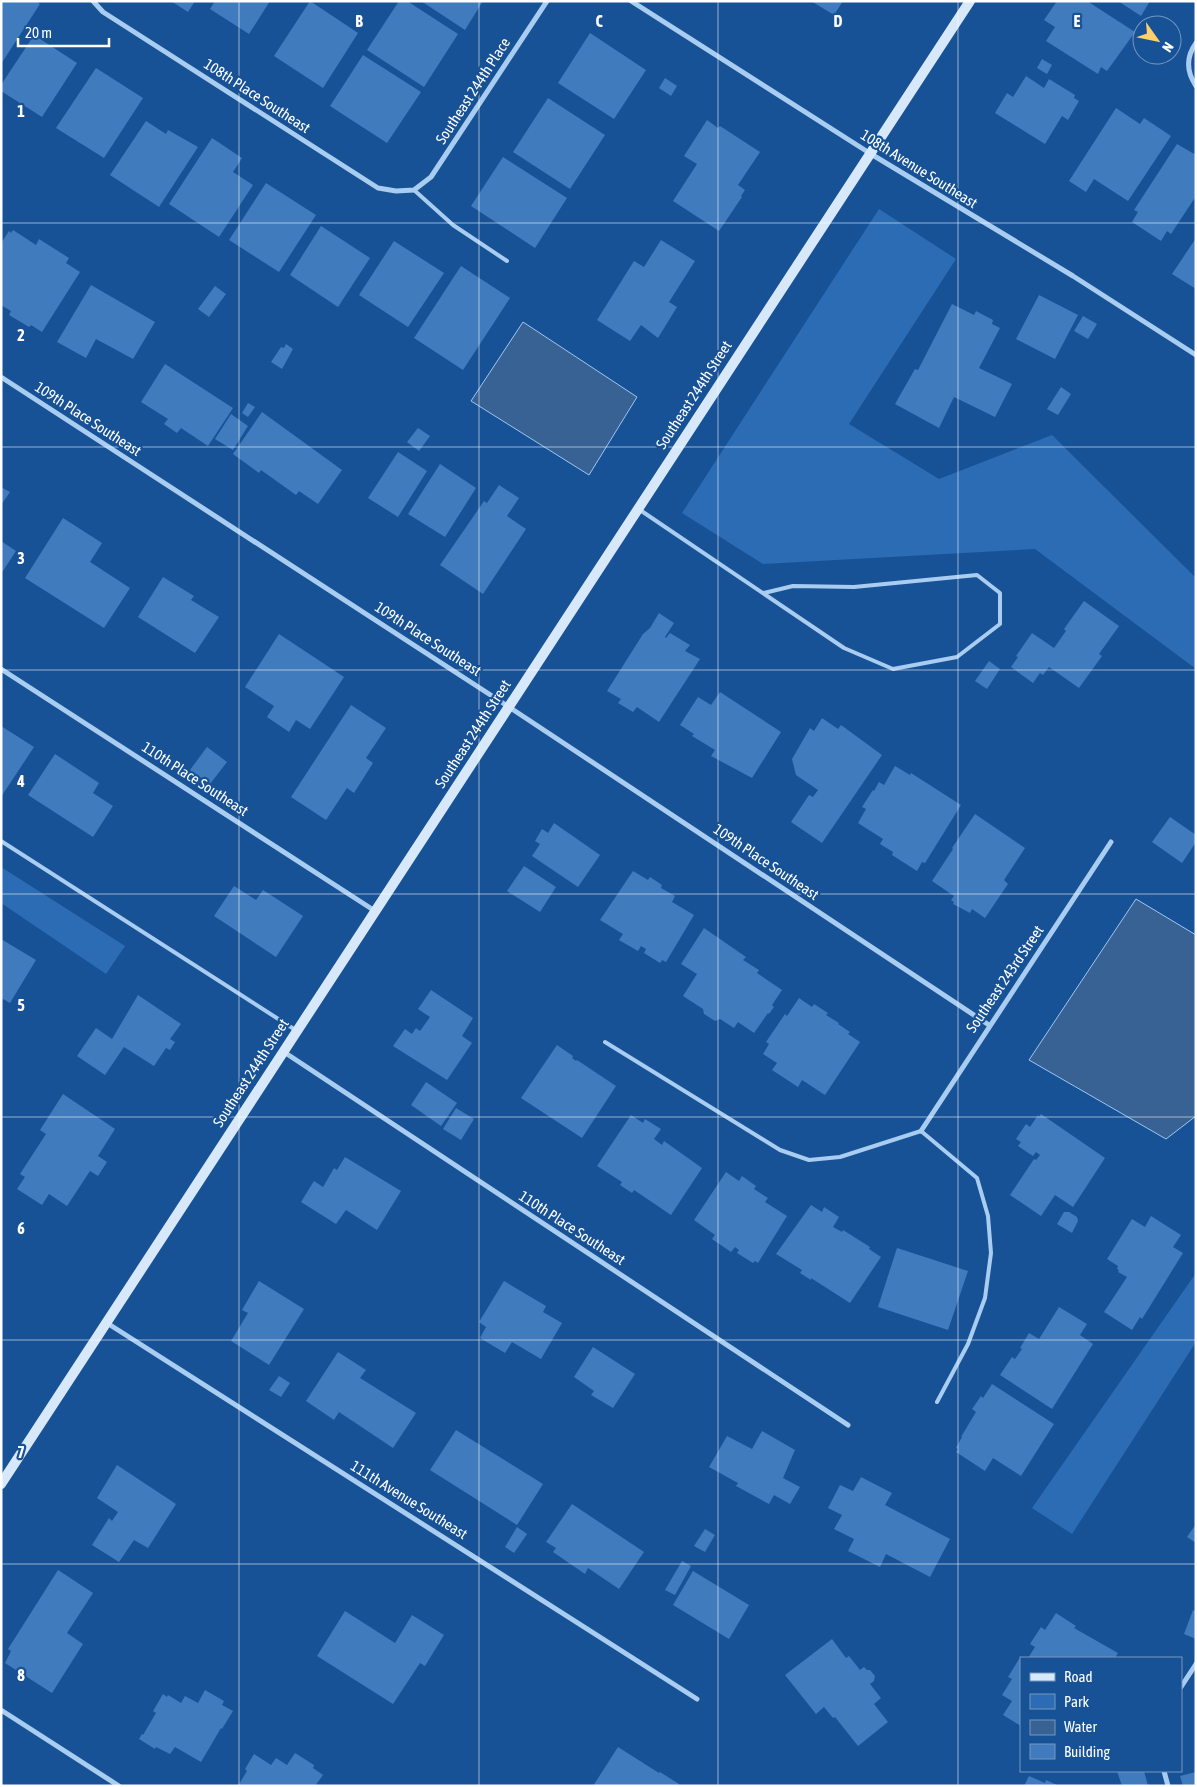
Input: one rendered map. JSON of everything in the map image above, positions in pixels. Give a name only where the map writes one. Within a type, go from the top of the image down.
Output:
[{"type":"street","name":"108th Place Southeast","points":[[93,1],[103,12],[378,188],[396,191],[414,190]]},
{"type":"street","name":"Southeast 244th Place","points":[[414,190],[431,177],[547,1]]},
{"type":"street","name":"108th Avenue Southeast","points":[[631,1],[871,154],[1073,276],[1196,355]]},
{"type":"street","name":"Southeast 244th Street","points":[[1,1484],[970,1]]},
{"type":"street","points":[[1196,43],[1191,51],[1188,62],[1189,74],[1196,86]]},
{"type":"street","name":"109th Place Southeast","points":[[1,377],[509,706],[989,1025]]},
{"type":"street","name":"110th Place Southeast","points":[[1,669],[375,911]]},
{"type":"street","name":"Southeast 243rd Street","points":[[921,1131],[1111,842]]},
{"type":"street","name":"110th Place Southeast","points":[[283,1052],[848,1425]]},
{"type":"street","name":"111th Avenue Southeast","points":[[107,1323],[697,1699]]},
{"type":"street","points":[[1182,1685],[1196,1664]]},
{"type":"street","points":[[1,1710],[118,1786]]},
{"type":"street","points":[[1164,1772],[1168,1786]]},
{"type":"lane","points":[[414,190],[452,224],[507,261]]},
{"type":"lane","points":[[638,508],[844,648],[893,669],[957,657],[1000,624],[1000,593],[977,575],[854,587],[793,586],[764,593]]},
{"type":"lane","points":[[1,841],[297,1031]]},
{"type":"lane","points":[[605,1042],[780,1150],[809,1160],[840,1157],[921,1131],[977,1178],[988,1216],[991,1253],[985,1298],[968,1344],[937,1402]]},
{"type":"green space","points":[[879,209],[956,259],[849,424],[939,479],[1052,435],[1196,578],[1196,669],[1035,549],[763,564],[682,513]]},
{"type":"green space","points":[[1,867],[125,946],[106,974],[1,903]]},
{"type":"green space","points":[[1196,1273],[1196,1342],[1072,1534],[1032,1508]]},
{"type":"water","points":[[523,322],[637,397],[589,475],[471,401]]},
{"type":"water","points":[[1136,899],[1196,935],[1196,1116],[1166,1139],[1029,1060]]},
{"type":"building","points":[[1,1],[36,1],[40,4],[1,64]]},
{"type":"building","points":[[171,1],[195,1],[188,12]]},
{"type":"building","points":[[215,1],[270,1],[249,34],[210,9]]},
{"type":"building","points":[[310,1],[358,33],[323,88],[274,56]]},
{"type":"building","points":[[399,1],[407,1],[458,34],[424,87],[367,50]]},
{"type":"building","points":[[421,1],[483,1],[465,30]]},
{"type":"building","points":[[811,1],[843,1],[834,15]]},
{"type":"building","points":[[1057,1],[1087,1],[1132,30],[1132,36],[1107,71],[1101,67],[1098,74],[1046,41],[1055,27],[1044,20]]},
{"type":"building","points":[[1118,1],[1150,1],[1142,15]]},
{"type":"building","points":[[590,33],[646,70],[614,119],[558,83]]},
{"type":"building","points":[[34,35],[77,63],[42,117],[1,91],[1,85]]},
{"type":"building","points":[[363,55],[421,92],[387,143],[330,106]]},
{"type":"building","points":[[1042,59],[1052,65],[1047,74],[1037,68]]},
{"type":"building","points":[[96,68],[143,98],[104,158],[56,128]]},
{"type":"building","points":[[1026,76],[1044,88],[1049,79],[1075,95],[1074,98],[1079,101],[1068,120],[1062,116],[1045,144],[995,113],[1007,93],[1013,97]]},
{"type":"building","points":[[665,78],[677,86],[671,96],[659,88]]},
{"type":"building","points":[[548,98],[605,135],[570,189],[513,152]]},
{"type":"building","points":[[1116,108],[1140,124],[1144,118],[1171,136],[1128,201],[1094,179],[1086,192],[1069,181]]},
{"type":"building","points":[[707,120],[718,128],[720,126],[760,152],[738,185],[745,190],[742,197],[719,231],[673,201],[697,164],[684,156]]},
{"type":"building","points":[[146,121],[166,134],[168,130],[198,147],[159,207],[110,175]]},
{"type":"building","points":[[212,138],[242,158],[233,172],[253,185],[219,237],[169,204]]},
{"type":"building","points":[[1177,144],[1196,155],[1196,196],[1171,234],[1167,231],[1161,241],[1132,222],[1138,212],[1134,210]]},
{"type":"building","points":[[503,157],[567,198],[535,248],[471,206]]},
{"type":"building","points":[[266,183],[316,215],[279,272],[229,240]]},
{"type":"building","points":[[321,226],[370,258],[338,307],[290,275]]},
{"type":"building","points":[[13,230],[36,245],[39,239],[69,258],[66,263],[80,272],[42,332],[31,325],[29,327],[9,315],[11,311],[1,305],[1,243],[9,231],[11,233]]},
{"type":"building","points":[[1196,238],[1196,289],[1172,274]]},
{"type":"building","points":[[661,240],[695,261],[669,302],[677,307],[658,338],[641,325],[630,341],[597,320],[634,261],[644,267]]},
{"type":"building","points":[[394,241],[444,273],[408,327],[359,295]]},
{"type":"building","points":[[461,266],[510,298],[463,370],[414,338]]},
{"type":"building","points":[[91,285],[155,322],[133,359],[96,339],[86,358],[57,342]]},
{"type":"building","points":[[215,286],[226,294],[209,317],[198,309]]},
{"type":"building","points":[[1039,295],[1078,315],[1055,359],[1016,339]]},
{"type":"building","points":[[952,304],[974,315],[976,311],[993,320],[992,324],[1000,328],[979,368],[1012,384],[995,417],[954,397],[939,428],[895,404],[915,369],[918,370]]},
{"type":"building","points":[[1083,316],[1097,324],[1088,339],[1074,331]]},
{"type":"building","points":[[286,344],[293,349],[282,369],[271,362],[281,347],[284,348]]},
{"type":"building","points":[[165,364],[233,408],[208,446],[181,428],[177,433],[164,424],[168,419],[141,402]]},
{"type":"building","points":[[1061,387],[1071,394],[1058,415],[1047,409]]},
{"type":"building","points":[[248,403],[255,407],[248,417],[242,413]]},
{"type":"building","points":[[262,412],[342,470],[318,504],[299,491],[296,495],[261,470],[259,473],[233,454]]},
{"type":"building","points":[[231,414],[248,426],[233,450],[215,439]]},
{"type":"building","points":[[418,428],[430,436],[419,451],[407,442]]},
{"type":"building","points":[[398,452],[427,471],[398,517],[368,498]]},
{"type":"building","points":[[440,464],[476,488],[445,537],[408,514]]},
{"type":"building","points":[[499,485],[519,498],[507,516],[526,529],[483,594],[440,565],[484,501],[487,503]]},
{"type":"building","points":[[1,487],[10,492],[1,505]]},
{"type":"building","points":[[63,518],[102,543],[90,562],[130,588],[104,628],[25,578]]},
{"type":"building","points":[[1,541],[16,551],[1,574]]},
{"type":"building","points":[[163,577],[194,596],[191,600],[219,617],[195,653],[138,617]]},
{"type":"building","points":[[1084,601],[1119,626],[1099,654],[1102,656],[1079,688],[1049,667],[1043,675],[1040,673],[1033,683],[1011,667],[1018,657],[1016,656],[1032,633],[1054,648],[1066,631],[1064,629]]},
{"type":"building","points":[[659,613],[674,623],[665,637],[670,633],[690,645],[685,651],[700,659],[659,722],[637,707],[633,712],[618,703],[621,699],[607,691],[643,634],[650,628]]},
{"type":"building","points":[[279,634],[344,677],[310,729],[296,720],[289,732],[267,717],[274,706],[245,687]]},
{"type":"building","points":[[989,661],[1000,669],[987,689],[975,681]]},
{"type":"building","points":[[720,692],[781,732],[752,778],[711,756],[715,750],[692,736],[694,734],[680,725],[698,697],[711,705]]},
{"type":"building","points":[[351,705],[386,728],[366,758],[373,763],[354,793],[347,788],[326,820],[291,797]]},
{"type":"building","points":[[822,718],[838,729],[841,725],[882,755],[822,843],[791,822],[809,795],[813,797],[818,790],[796,775],[792,759],[810,728],[814,731]]},
{"type":"building","points":[[1,726],[34,747],[1,797]]},
{"type":"building","points":[[207,747],[227,762],[210,784],[190,770]]},
{"type":"building","points":[[55,754],[99,783],[93,793],[113,806],[93,837],[28,795]]},
{"type":"building","points":[[895,766],[910,775],[911,773],[961,805],[925,863],[922,862],[917,871],[892,855],[893,852],[880,844],[883,839],[858,823],[866,809],[862,807],[873,790],[879,782],[884,785]]},
{"type":"building","points":[[975,814],[1025,848],[1004,880],[1008,884],[985,918],[972,909],[970,913],[953,904],[954,902],[951,900],[954,896],[932,881]]},
{"type":"building","points":[[1170,817],[1196,835],[1196,842],[1182,863],[1152,842]]},
{"type":"building","points":[[554,823],[600,855],[578,887],[532,856],[540,844],[535,841],[542,829],[548,833]]},
{"type":"building","points":[[524,866],[556,887],[540,912],[507,891]]},
{"type":"building","points":[[633,871],[648,880],[650,877],[662,885],[661,888],[675,896],[672,902],[694,915],[666,962],[662,960],[660,963],[644,953],[646,949],[641,946],[638,951],[619,940],[623,934],[600,920]]},
{"type":"building","points":[[234,886],[256,900],[263,890],[303,916],[276,957],[214,916]]},
{"type":"building","points":[[704,928],[746,957],[743,960],[759,970],[757,973],[782,990],[772,1005],[774,1007],[754,1033],[738,1022],[734,1028],[720,1019],[715,1021],[704,1014],[703,1009],[683,996],[697,974],[681,964]]},
{"type":"building","points":[[1,939],[36,960],[10,1003],[3,999],[1,1001]]},
{"type":"building","points":[[431,990],[473,1018],[462,1036],[472,1043],[447,1080],[393,1046],[405,1029],[412,1034],[416,1028],[420,1031],[430,1017],[418,1009]]},
{"type":"building","points":[[138,995],[181,1024],[170,1039],[175,1042],[170,1050],[166,1048],[154,1066],[124,1047],[105,1075],[77,1056],[96,1028],[112,1039]]},
{"type":"building","points":[[799,998],[812,1007],[814,1004],[828,1013],[826,1015],[839,1023],[850,1032],[848,1034],[860,1042],[825,1095],[802,1080],[798,1087],[772,1070],[777,1063],[763,1054],[769,1044],[766,1042],[785,1014],[787,1016]]},
{"type":"building","points":[[557,1045],[573,1056],[572,1058],[576,1061],[616,1086],[582,1138],[521,1098]]},
{"type":"building","points":[[426,1082],[457,1103],[441,1126],[411,1105]]},
{"type":"building","points":[[63,1094],[115,1129],[98,1156],[107,1162],[98,1176],[90,1171],[67,1206],[49,1194],[42,1205],[17,1189],[25,1177],[20,1174],[46,1134],[40,1130]]},
{"type":"building","points":[[456,1108],[474,1119],[461,1140],[443,1129]]},
{"type":"building","points":[[1041,1114],[1105,1158],[1073,1207],[1055,1195],[1041,1216],[1010,1195],[1034,1159],[1036,1160],[1040,1155],[1036,1152],[1033,1156],[1018,1146],[1021,1142],[1016,1139],[1026,1124],[1030,1127],[1038,1115],[1039,1117]]},
{"type":"building","points":[[631,1115],[643,1123],[645,1119],[661,1129],[654,1139],[662,1145],[664,1141],[702,1168],[671,1215],[634,1190],[632,1193],[620,1185],[622,1182],[597,1166]]},
{"type":"building","points":[[345,1157],[401,1191],[377,1230],[346,1210],[336,1224],[301,1202],[314,1181],[323,1187],[334,1168],[337,1170]]},
{"type":"building","points":[[726,1172],[739,1181],[742,1176],[756,1186],[754,1189],[768,1198],[765,1202],[787,1216],[758,1263],[755,1261],[753,1263],[737,1253],[739,1250],[735,1247],[731,1252],[712,1239],[715,1235],[694,1220]]},
{"type":"building","points":[[811,1205],[822,1212],[824,1207],[839,1217],[833,1227],[842,1232],[843,1230],[870,1247],[869,1249],[881,1257],[850,1303],[800,1273],[802,1270],[776,1254]]},
{"type":"building","points":[[1064,1212],[1069,1212],[1077,1217],[1078,1221],[1072,1233],[1057,1224]]},
{"type":"building","points":[[1151,1216],[1181,1235],[1173,1247],[1183,1253],[1142,1319],[1140,1317],[1132,1330],[1104,1312],[1127,1277],[1118,1272],[1118,1266],[1107,1259],[1132,1219],[1145,1227]]},
{"type":"building","points":[[897,1248],[968,1271],[948,1330],[878,1307]]},
{"type":"building","points":[[259,1281],[304,1309],[269,1365],[231,1341],[248,1313],[242,1310]]},
{"type":"building","points":[[504,1281],[546,1306],[543,1312],[562,1323],[541,1359],[512,1342],[505,1353],[480,1338],[486,1327],[479,1322]]},
{"type":"building","points":[[1059,1307],[1087,1324],[1080,1335],[1093,1344],[1052,1409],[1000,1375],[1012,1357],[1015,1359],[1022,1349],[1020,1348],[1029,1333],[1039,1339]]},
{"type":"building","points":[[593,1347],[635,1374],[613,1408],[591,1395],[594,1391],[574,1377]]},
{"type":"building","points":[[338,1352],[366,1370],[360,1378],[416,1413],[393,1448],[339,1412],[334,1420],[306,1401]]},
{"type":"building","points":[[279,1376],[290,1383],[281,1397],[269,1390]]},
{"type":"building","points":[[992,1384],[1054,1424],[1021,1476],[993,1458],[985,1471],[956,1452],[961,1437],[976,1412],[972,1409],[981,1396],[983,1398]]},
{"type":"building","points":[[456,1430],[543,1484],[517,1525],[430,1470]]},
{"type":"building","points":[[762,1431],[795,1450],[783,1478],[800,1487],[790,1504],[774,1495],[769,1504],[736,1486],[738,1483],[709,1467],[727,1436],[752,1449]]},
{"type":"building","points":[[117,1465],[176,1504],[148,1548],[134,1540],[119,1562],[92,1545],[109,1518],[112,1521],[118,1512],[97,1498]]},
{"type":"building","points":[[861,1477],[892,1493],[885,1505],[950,1539],[930,1577],[886,1554],[880,1567],[848,1551],[854,1539],[834,1529],[842,1515],[828,1508],[840,1485],[853,1491]]},
{"type":"building","points":[[572,1504],[644,1552],[619,1589],[588,1568],[585,1574],[553,1552],[556,1548],[546,1542]]},
{"type":"building","points":[[1196,1524],[1196,1543],[1187,1537]]},
{"type":"building","points":[[517,1527],[527,1534],[514,1553],[505,1547]]},
{"type":"building","points":[[705,1529],[715,1535],[705,1552],[694,1546]]},
{"type":"building","points":[[682,1561],[691,1566],[675,1595],[665,1590]]},
{"type":"building","points":[[58,1570],[93,1593],[67,1633],[83,1644],[52,1693],[5,1663],[11,1651],[8,1649]]},
{"type":"building","points":[[693,1571],[749,1605],[729,1639],[673,1605]]},
{"type":"building","points":[[1193,1610],[1196,1612],[1196,1639],[1184,1634]]},
{"type":"building","points":[[345,1611],[395,1643],[412,1615],[444,1635],[425,1666],[420,1663],[393,1704],[317,1656]]},
{"type":"building","points":[[1056,1613],[1076,1626],[1074,1628],[1118,1653],[1116,1657],[1029,1657],[1035,1647],[1030,1644],[1041,1627],[1045,1630]]},
{"type":"building","points":[[832,1639],[846,1658],[849,1656],[860,1670],[864,1667],[875,1676],[874,1681],[870,1684],[881,1698],[874,1704],[888,1722],[858,1746],[835,1717],[833,1718],[824,1707],[816,1714],[785,1675]]},
{"type":"building","points":[[1020,1660],[1020,1725],[1003,1715],[1012,1701],[1002,1695],[1012,1679],[1008,1677]]},
{"type":"building","points":[[205,1690],[224,1701],[222,1705],[233,1711],[201,1762],[175,1747],[170,1754],[156,1747],[155,1749],[139,1739],[156,1713],[153,1711],[163,1694],[181,1703],[185,1696],[198,1703]]},
{"type":"building","points":[[618,1747],[679,1784],[678,1786],[593,1786]]},
{"type":"building","points":[[295,1753],[314,1765],[313,1768],[323,1775],[315,1786],[238,1786],[254,1754],[271,1765],[276,1758],[287,1765]]},
{"type":"building","points":[[1117,1772],[1144,1772],[1148,1786],[1122,1786]]},
{"type":"building","points":[[1196,1772],[1196,1786],[1183,1786],[1180,1776]]},
{"type":"building","points":[[1029,1776],[1045,1783],[1046,1780],[1059,1786],[1024,1786]]}]
